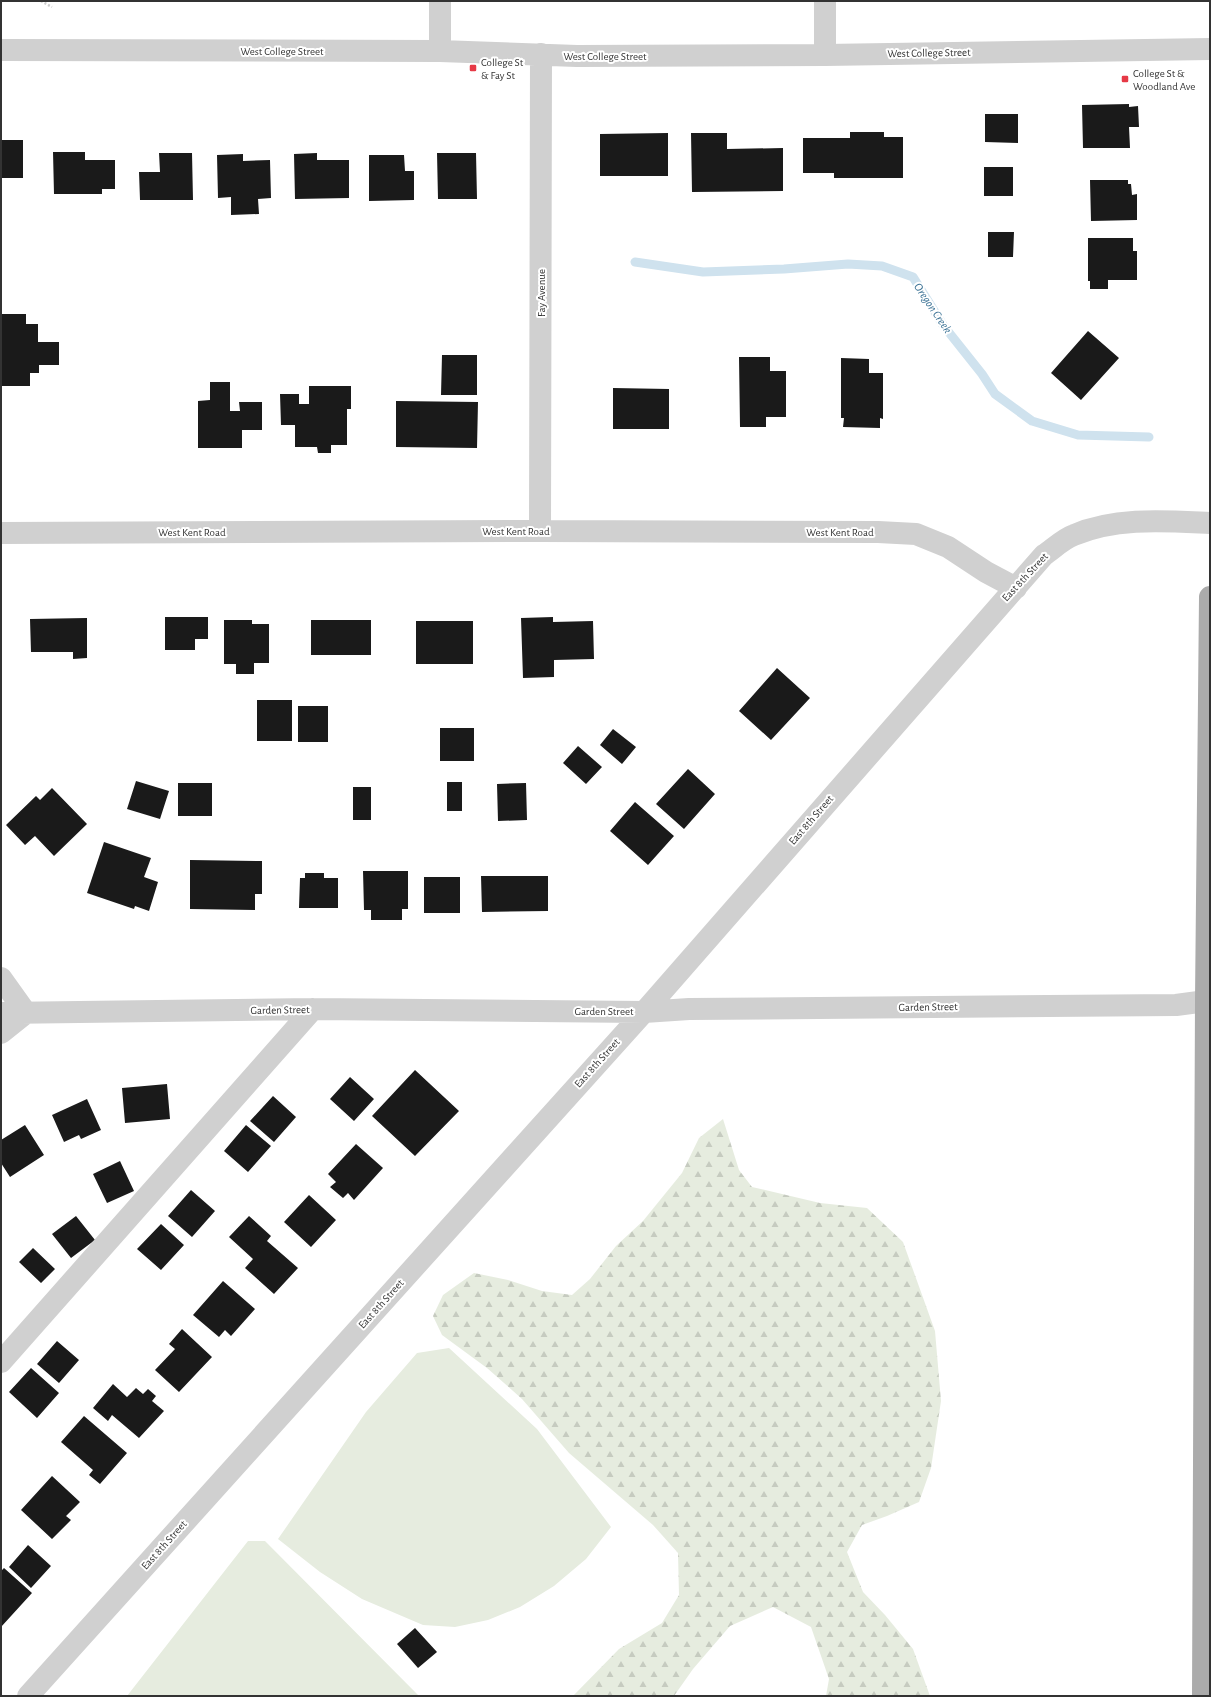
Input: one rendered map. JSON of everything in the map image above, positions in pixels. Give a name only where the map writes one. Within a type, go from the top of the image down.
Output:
[{"type":"main road","points":[[1203,1696],[1206,1001],[1210,597]]},
{"type":"street","points":[[440,1],[440,51]]},
{"type":"street","points":[[825,1],[825,55]]},
{"type":"street","name":"West College Street","points":[[1,50],[440,51],[578,56],[825,55],[1210,49]]},
{"type":"street","name":"Fay Avenue","points":[[540,531],[541,54]]},
{"type":"street","name":"East 8th Street","points":[[28,1696],[644,1012],[1044,555],[1073,535],[1107,524],[1165,521],[1210,523]]},
{"type":"street","name":"West Kent Road","points":[[1,533],[540,531],[870,532],[916,534],[948,547],[986,572],[1016,588]]},
{"type":"street","points":[[1,978],[26,1013],[1,1033]]},
{"type":"street","name":"Garden Street","points":[[1,1013],[314,1009],[644,1012],[689,1009],[1176,1005],[1206,1001]]},
{"type":"street","points":[[1,1362],[314,1009]]},
{"type":"path","points":[[41,1],[52,7]]},
{"type":"green space","points":[[723,1119],[739,1170],[752,1187],[820,1203],[867,1208],[903,1242],[935,1331],[941,1401],[931,1468],[919,1502],[862,1525],[847,1552],[863,1592],[885,1615],[913,1649],[930,1696],[826,1696],[829,1679],[811,1627],[773,1607],[730,1626],[693,1669],[674,1696],[573,1696],[619,1649],[662,1623],[679,1595],[678,1553],[653,1525],[569,1453],[522,1399],[487,1368],[442,1335],[433,1316],[443,1295],[474,1273],[508,1280],[542,1291],[572,1295],[590,1279],[616,1246],[643,1221],[682,1173],[699,1138]]},
{"type":"green space","points":[[449,1348],[537,1429],[611,1527],[586,1559],[554,1586],[520,1607],[488,1620],[455,1627],[423,1625],[362,1599],[320,1572],[278,1539],[366,1412],[417,1353]]},
{"type":"green space","points":[[248,1541],[265,1541],[419,1696],[127,1696]]},
{"type":"building","points":[[1129,104],[1129,107],[1138,106],[1139,127],[1129,127],[1130,148],[1083,148],[1082,105]]},
{"type":"building","points":[[985,114],[1018,114],[1018,143],[985,142]]},
{"type":"building","points":[[850,132],[884,132],[884,137],[903,137],[903,178],[834,178],[834,173],[803,173],[803,138],[850,138]]},
{"type":"building","points":[[668,133],[668,176],[600,176],[600,134]]},
{"type":"building","points":[[691,133],[727,133],[727,149],[783,148],[783,191],[692,192]]},
{"type":"building","points":[[1,140],[23,140],[23,178],[1,178]]},
{"type":"building","points":[[53,152],[85,152],[85,160],[115,160],[115,189],[102,189],[102,194],[54,194]]},
{"type":"building","points":[[159,153],[192,153],[193,200],[140,200],[139,172],[160,172]]},
{"type":"building","points":[[317,153],[317,160],[349,160],[349,198],[295,199],[294,154]]},
{"type":"building","points":[[437,153],[476,153],[477,199],[438,199]]},
{"type":"building","points":[[243,154],[243,161],[270,160],[271,198],[258,199],[259,214],[231,215],[231,197],[218,198],[217,155]]},
{"type":"building","points":[[369,155],[404,155],[405,171],[414,171],[414,200],[369,201]]},
{"type":"building","points":[[984,167],[1013,167],[1013,196],[984,196]]},
{"type":"building","points":[[1090,180],[1128,180],[1128,184],[1131,184],[1132,195],[1137,194],[1137,220],[1091,221]]},
{"type":"building","points":[[988,232],[1014,232],[1013,257],[988,257]]},
{"type":"building","points":[[1088,238],[1133,238],[1133,251],[1137,251],[1137,280],[1108,280],[1108,289],[1090,289],[1090,281],[1088,281]]},
{"type":"building","points":[[1,314],[26,314],[26,324],[38,324],[38,342],[59,342],[59,365],[39,365],[39,373],[30,373],[30,386],[1,386]]},
{"type":"building","points":[[1088,331],[1119,358],[1081,400],[1051,373]]},
{"type":"building","points":[[442,355],[477,355],[477,395],[441,395]]},
{"type":"building","points":[[739,357],[770,357],[770,371],[786,371],[786,417],[766,417],[766,427],[740,427]]},
{"type":"building","points":[[841,358],[869,359],[869,373],[883,373],[883,419],[880,418],[880,428],[843,427],[844,418],[841,418]]},
{"type":"building","points":[[210,382],[230,382],[230,411],[240,411],[239,402],[262,402],[262,430],[242,430],[242,448],[198,448],[198,401],[210,400]]},
{"type":"building","points":[[309,386],[351,386],[351,409],[347,409],[347,445],[331,445],[331,453],[318,453],[317,447],[295,447],[295,425],[281,425],[280,394],[299,394],[299,404],[309,404]]},
{"type":"building","points":[[613,388],[669,389],[669,429],[613,429]]},
{"type":"building","points":[[396,401],[478,402],[477,448],[396,447]]},
{"type":"building","points":[[165,617],[208,617],[208,639],[195,639],[195,650],[165,650]]},
{"type":"building","points":[[553,617],[553,622],[593,621],[594,659],[554,660],[554,677],[523,678],[521,618]]},
{"type":"building","points":[[87,618],[87,658],[73,659],[73,652],[31,652],[30,619]]},
{"type":"building","points":[[224,620],[252,620],[252,624],[269,624],[269,663],[254,663],[254,674],[236,674],[236,664],[224,664]]},
{"type":"building","points":[[311,620],[371,620],[371,655],[311,655]]},
{"type":"building","points":[[416,621],[473,621],[473,664],[416,664]]},
{"type":"building","points":[[777,668],[810,698],[771,740],[739,711]]},
{"type":"building","points":[[257,700],[292,700],[292,741],[257,741]]},
{"type":"building","points":[[298,706],[328,706],[328,742],[298,742]]},
{"type":"building","points":[[440,728],[474,728],[474,761],[440,761]]},
{"type":"building","points":[[613,729],[636,747],[622,764],[600,745]]},
{"type":"building","points":[[578,746],[602,767],[586,784],[563,763]]},
{"type":"building","points":[[688,769],[715,794],[684,829],[656,804]]},
{"type":"building","points":[[136,781],[169,791],[160,819],[127,809]]},
{"type":"building","points":[[447,782],[462,782],[462,811],[447,811]]},
{"type":"building","points":[[178,783],[212,783],[212,816],[178,816]]},
{"type":"building","points":[[526,783],[527,820],[498,821],[497,784]]},
{"type":"building","points":[[353,787],[371,787],[371,820],[353,820]]},
{"type":"building","points":[[52,788],[87,824],[54,856],[35,836],[25,845],[6,825],[36,796],[40,800]]},
{"type":"building","points":[[635,802],[674,836],[648,865],[610,831]]},
{"type":"building","points":[[104,842],[151,858],[144,877],[158,882],[149,911],[135,906],[134,909],[87,893]]},
{"type":"building","points":[[190,860],[262,861],[262,894],[255,894],[255,910],[190,909]]},
{"type":"building","points":[[363,871],[408,871],[408,909],[402,909],[402,920],[371,920],[371,910],[364,910]]},
{"type":"building","points":[[305,873],[324,873],[324,878],[338,878],[338,908],[299,908],[300,878],[305,878]]},
{"type":"building","points":[[481,876],[548,876],[548,911],[482,912]]},
{"type":"building","points":[[424,877],[460,877],[460,913],[424,913]]},
{"type":"building","points":[[415,1070],[459,1111],[415,1156],[372,1116]]},
{"type":"building","points":[[350,1077],[374,1099],[354,1121],[330,1099]]},
{"type":"building","points":[[167,1084],[170,1119],[125,1123],[122,1088]]},
{"type":"building","points":[[273,1096],[296,1117],[274,1142],[250,1121]]},
{"type":"building","points":[[87,1099],[101,1130],[81,1139],[79,1135],[64,1142],[52,1115]]},
{"type":"building","points":[[25,1125],[44,1155],[10,1177],[1,1163],[1,1140]]},
{"type":"building","points":[[246,1125],[271,1146],[248,1172],[224,1151]]},
{"type":"building","points":[[356,1144],[383,1168],[354,1200],[348,1193],[343,1198],[330,1187],[336,1182],[328,1174]]},
{"type":"building","points":[[120,1161],[134,1191],[107,1203],[93,1174]]},
{"type":"building","points":[[191,1190],[215,1211],[192,1237],[168,1216]]},
{"type":"building","points":[[309,1195],[336,1220],[311,1247],[284,1222]]},
{"type":"building","points":[[76,1216],[95,1240],[71,1258],[52,1234]]},
{"type":"building","points":[[249,1216],[271,1236],[267,1241],[298,1268],[274,1294],[245,1268],[253,1259],[229,1237]]},
{"type":"building","points":[[161,1224],[184,1245],[161,1270],[137,1249]]},
{"type":"building","points":[[33,1248],[55,1269],[41,1283],[19,1262]]},
{"type":"building","points":[[223,1281],[255,1309],[231,1336],[225,1330],[219,1337],[193,1315]]},
{"type":"building","points":[[182,1329],[212,1357],[179,1392],[155,1370],[175,1349],[169,1344]]},
{"type":"building","points":[[57,1341],[79,1360],[59,1383],[37,1364]]},
{"type":"building","points":[[31,1368],[59,1393],[37,1418],[9,1392]]},
{"type":"building","points":[[113,1384],[127,1397],[136,1388],[143,1394],[148,1389],[156,1396],[152,1401],[164,1411],[139,1438],[112,1415],[108,1421],[93,1408]]},
{"type":"building","points":[[84,1416],[127,1453],[100,1484],[89,1475],[93,1470],[61,1442]]},
{"type":"building","points":[[52,1476],[80,1502],[66,1516],[71,1520],[52,1539],[21,1510]]},
{"type":"building","points":[[28,1545],[51,1566],[31,1588],[9,1567]]},
{"type":"building","points":[[4,1568],[32,1593],[1,1627],[1,1571]]},
{"type":"building","points":[[415,1628],[437,1652],[418,1668],[397,1644]]},
{"type":"waterway","name":"Oregon Creek","points":[[635,262],[703,272],[784,269],[848,264],[882,266],[913,277],[943,325],[982,374],[995,394],[1032,421],[1078,435],[1149,437]]},
{"type":"place","name":"College St & Fay St","points":[[473,68]]},
{"type":"place","name":"College St & Woodland Ave","points":[[1125,79]]}]
